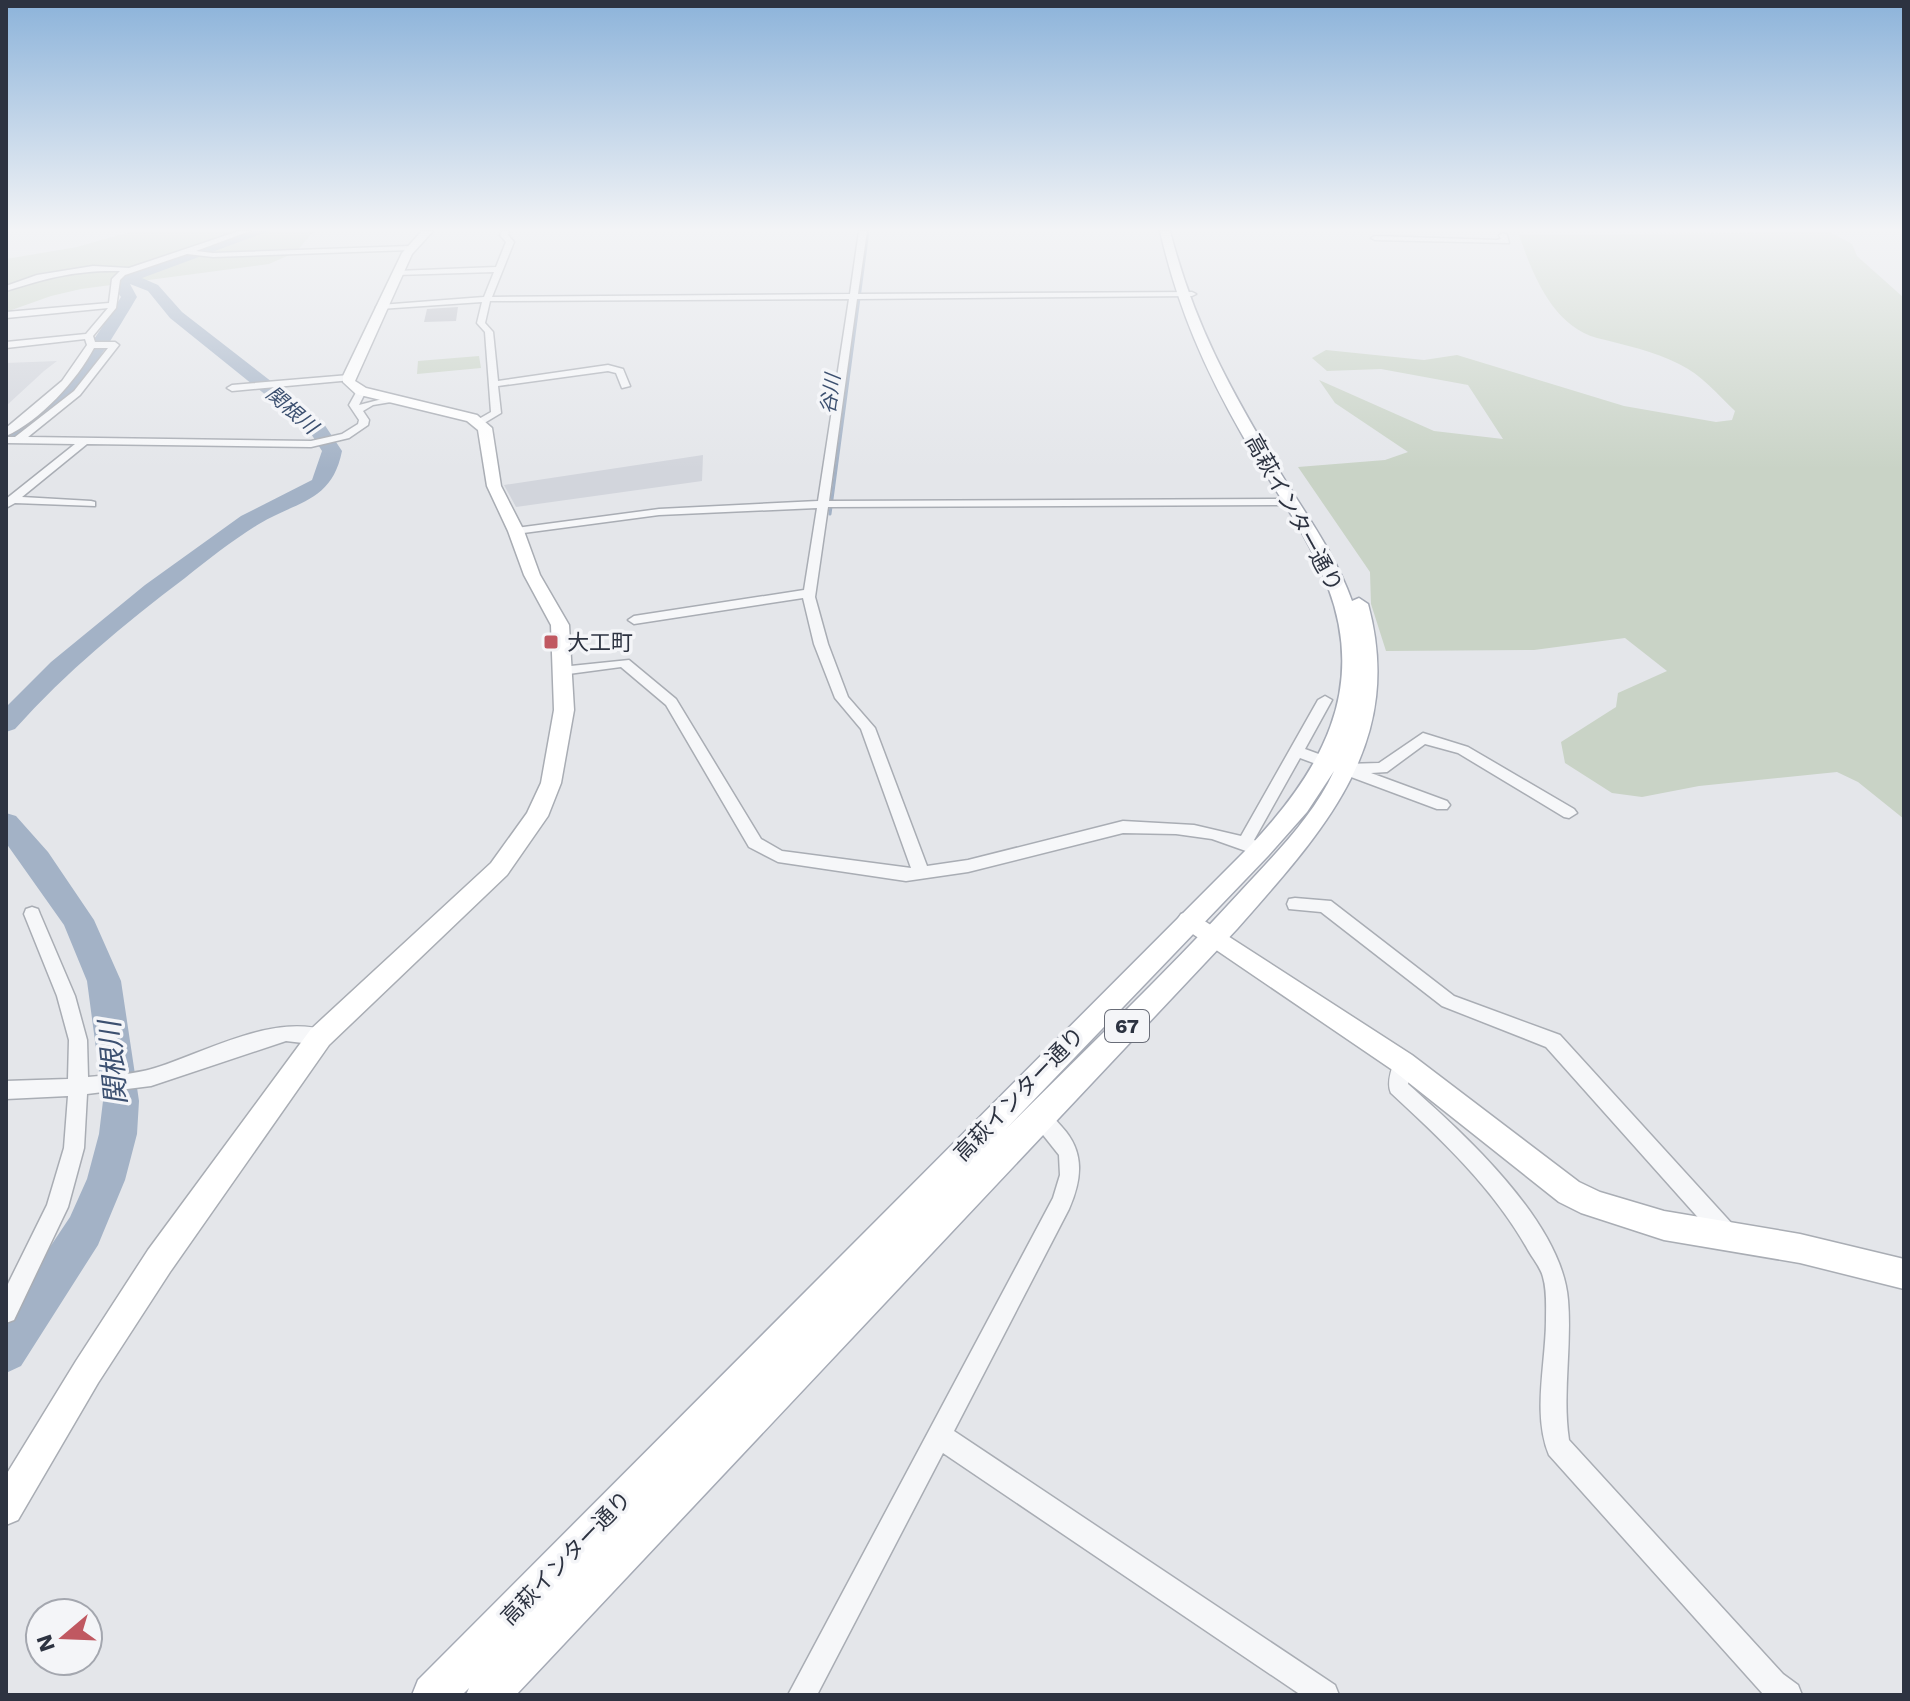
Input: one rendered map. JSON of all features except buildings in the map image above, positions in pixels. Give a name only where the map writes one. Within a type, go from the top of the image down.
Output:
[{"type":"main road","name":"高萩インター通り","points":[[487,1695],[1038,1116],[1214,938],[1292,849],[1330,799],[1348,688],[1349,635],[1337,586],[1215,372],[1193,310]]},
{"type":"main road","name":"高萩インター通り","points":[[433,1695],[1189,920],[1253,846],[1293,816],[1336,766],[1361,726],[1368,691],[1366,635],[1361,609],[1330,543],[1228,372],[1196,310]]},
{"type":"street","points":[[6,315],[55,310]]},
{"type":"street","points":[[11,438],[84,361],[90,341],[110,310]]},
{"type":"street","points":[[11,438],[311,444],[345,436],[363,425],[355,393],[379,310]]},
{"type":"street","points":[[232,388],[355,393],[394,399],[481,422],[496,415],[489,332],[481,323],[483,310]]},
{"type":"street","points":[[851,310],[810,593],[821,644],[842,698],[868,728],[921,873]]},
{"type":"street","points":[[6,345],[90,341],[115,345],[77,393],[11,438]]},
{"type":"street","points":[[494,384],[615,368],[620,371],[625,386]]},
{"type":"street","points":[[6,1508],[87,1372],[159,1261],[320,1037],[499,869],[537,816],[551,783],[564,710],[560,625],[532,575],[516,531],[494,486],[485,428],[481,422]]},
{"type":"street","points":[[9,503],[86,440]]},
{"type":"street","points":[[516,531],[659,512],[821,504],[1290,502]]},
{"type":"street","points":[[9,503],[91,504]]},
{"type":"street","points":[[634,620],[810,593]]},
{"type":"street","points":[[561,671],[624,663],[671,702],[755,843],[778,856],[906,875],[1033,852],[1123,827],[1185,831],[1253,846],[1296,751],[1325,700]]},
{"type":"street","points":[[1336,766],[1382,768],[1423,738],[1463,750],[1569,813]]},
{"type":"street","points":[[1296,751],[1442,805]]},
{"type":"street","points":[[1295,904],[1325,906],[1448,1001],[1553,1041],[1728,1236]]},
{"type":"street","points":[[6,1312],[57,1207],[74,1148],[78,1087],[78,1040],[66,996],[32,914]]},
{"type":"street","points":[[1189,920],[1403,1063],[1569,1192],[1591,1204],[1625,1216],[1904,1274]]},
{"type":"street","points":[[6,1090],[78,1087],[151,1078],[265,1038],[286,1033],[320,1037]]},
{"type":"street","points":[[1403,1063],[1398,1087],[1458,1140],[1528,1225],[1555,1278],[1557,1318],[1552,1420],[1558,1446],[1773,1684],[1788,1695]]},
{"type":"street","points":[[802,1695],[941,1437],[1062,1202],[1073,1175],[1069,1152],[1058,1135],[1038,1116]]},
{"type":"street","points":[[941,1437],[1325,1695]]},
{"type":"shaded area","points":[[1556,310],[1904,310],[1904,819],[1858,782],[1837,772],[1699,786],[1642,797],[1612,793],[1565,763],[1561,742],[1616,707],[1618,693],[1667,671],[1625,638],[1534,650],[1386,651],[1371,604],[1370,572],[1298,467],[1385,460],[1408,452],[1335,403],[1319,380],[1434,431],[1503,439],[1468,385],[1381,369],[1327,371],[1312,358],[1326,350],[1424,360],[1457,355],[1624,406],[1716,422],[1732,420],[1735,411],[1687,368],[1649,352],[1597,338],[1568,322]]},
{"type":"shaded area","points":[[479,356],[481,368],[417,374],[418,361]]},
{"type":"shaded area","points":[[57,361],[44,371],[6,406],[6,363]]},
{"type":"shaded area","points":[[703,455],[702,481],[516,507],[504,485]]},
{"type":"waterway","points":[[6,437],[47,408],[78,376],[121,310]]},
{"type":"waterway","name":"関根川","points":[[6,723],[60,668],[121,615],[249,521],[314,488],[326,473],[332,451],[315,425],[172,310]]},
{"type":"waterway","name":"谷川","points":[[830,514],[857,310]]},
{"type":"waterway","name":"関根川","points":[[6,823],[37,860],[78,920],[104,981],[121,1101],[118,1134],[106,1180],[84,1231],[6,1351]]},
{"type":"place","name":"大工町","points":[[551,642]]}]
